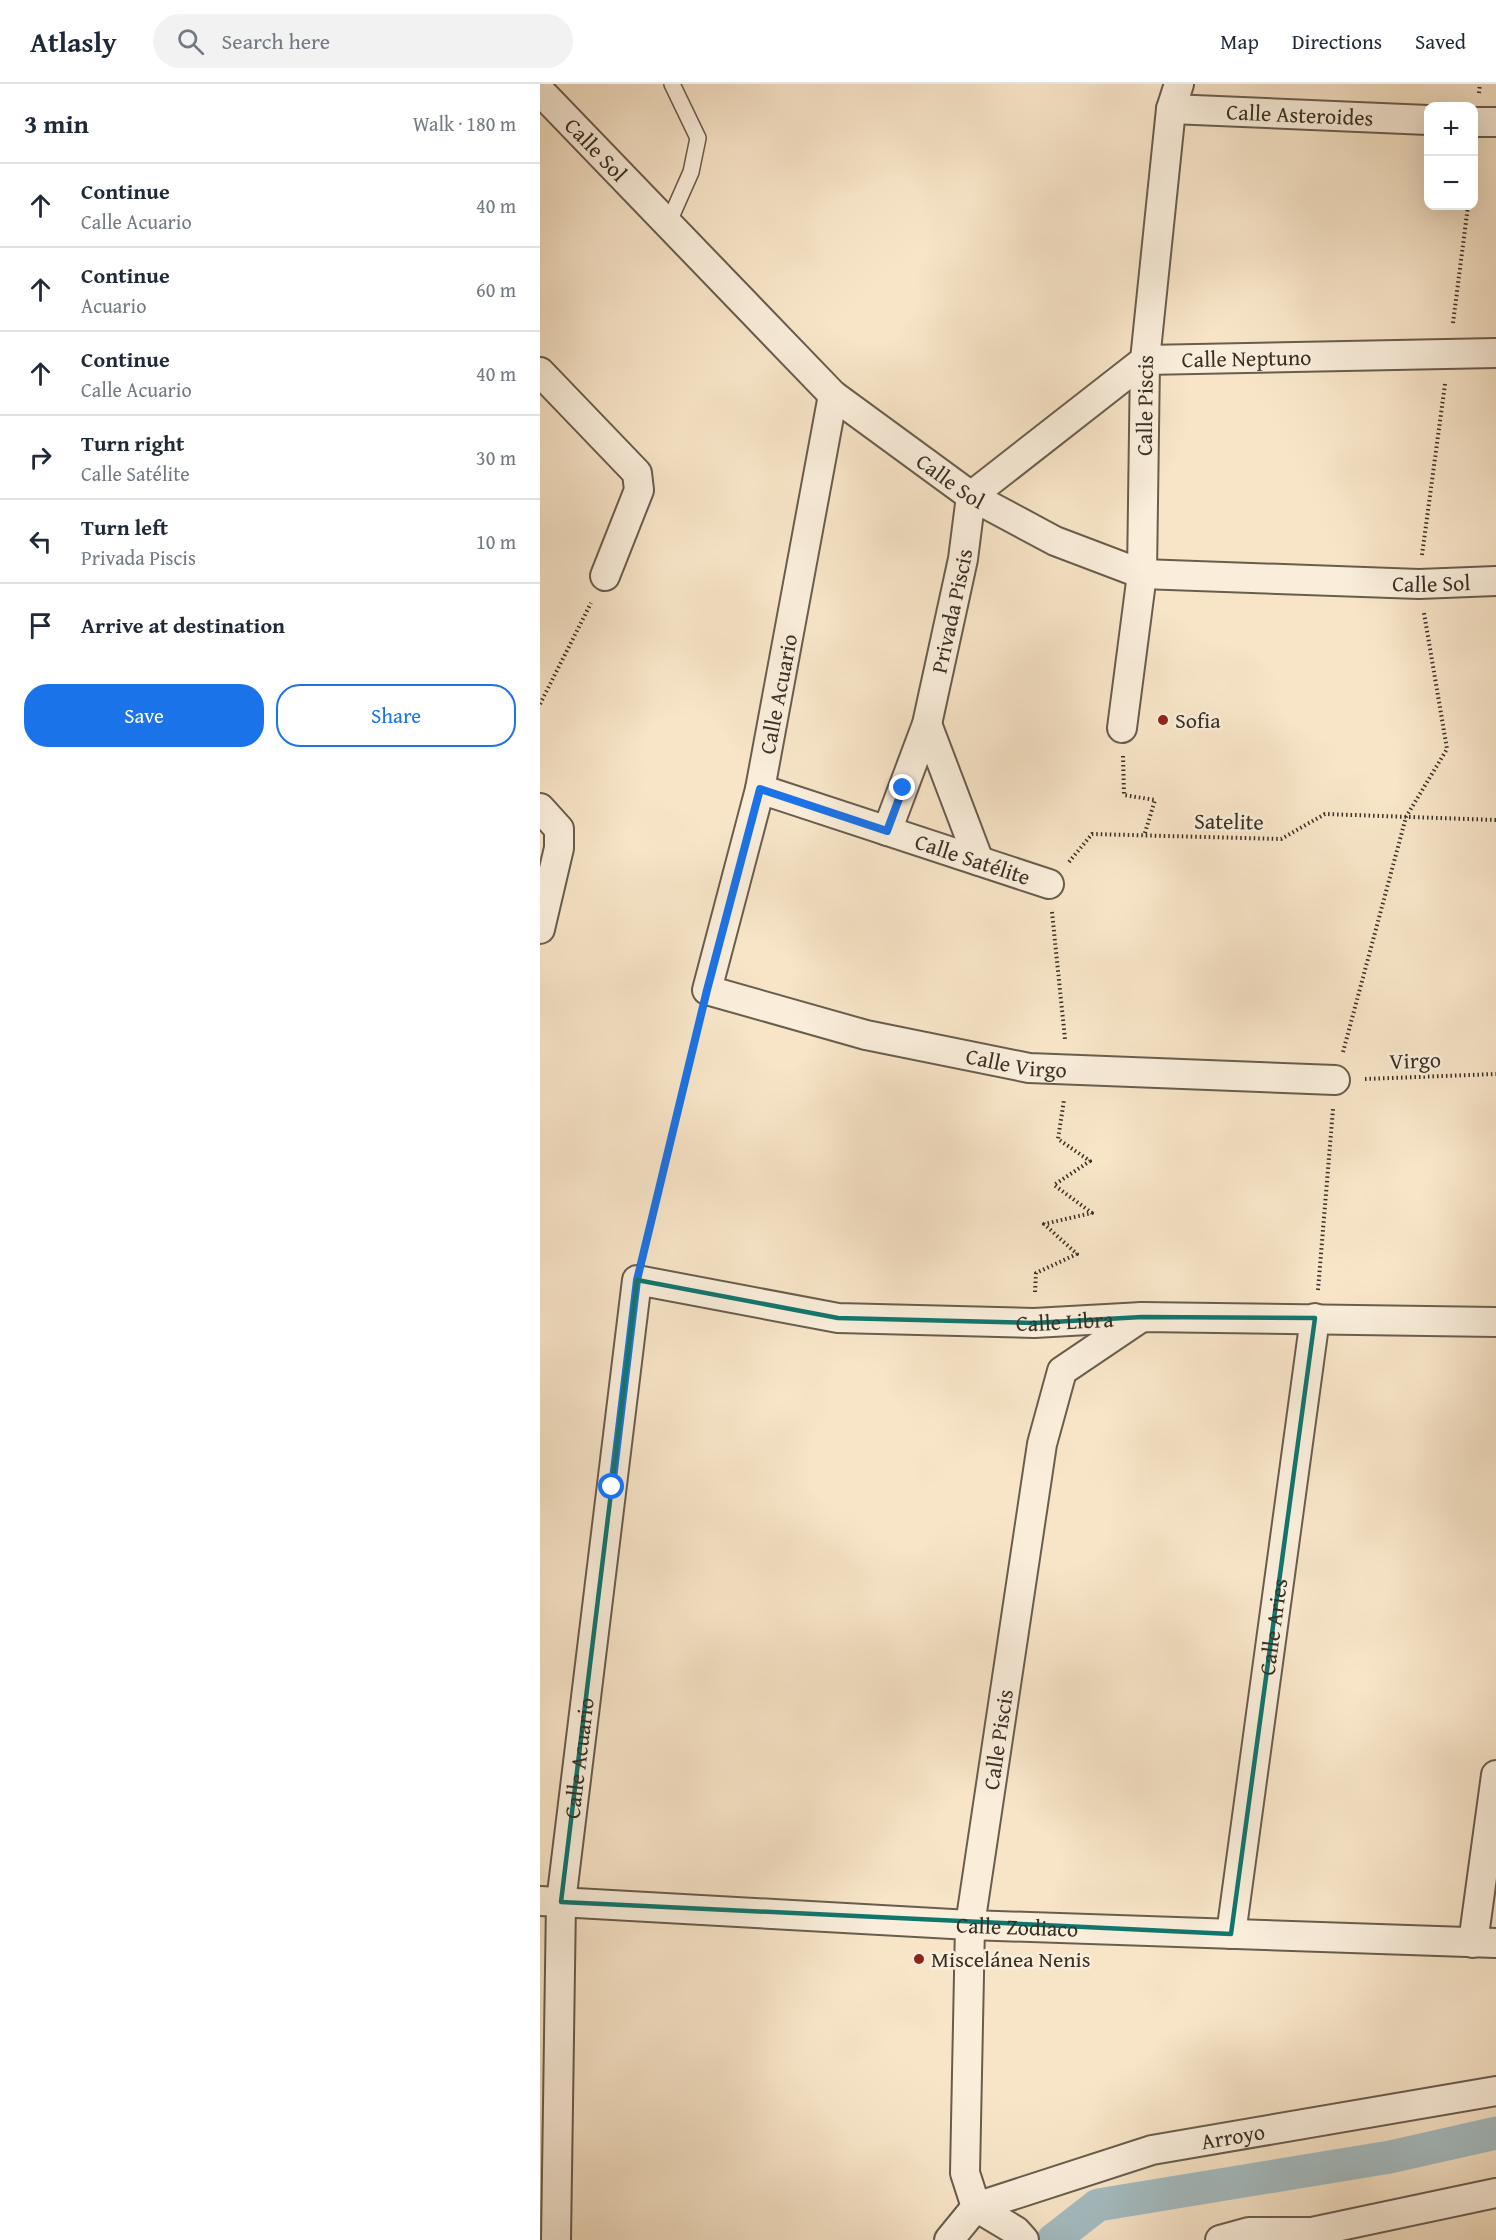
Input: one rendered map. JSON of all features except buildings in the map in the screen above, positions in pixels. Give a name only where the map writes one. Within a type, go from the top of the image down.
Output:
[{"type":"street","name":"Calle Sol","points":[[540,90],[833,395],[971,496],[1055,541],[1142,574],[1419,584],[1496,581]]},
{"type":"street","name":"Calle Asteroides","points":[[1175,97],[1424,120]]},
{"type":"street","name":"Calle Piscis","points":[[1122,728],[1142,574],[1145,360],[1175,97]]},
{"type":"street","points":[[1478,122],[1496,122]]},
{"type":"street","name":"Calle Neptuno","points":[[1145,360],[1449,356],[1496,353]]},
{"type":"street","points":[[971,496],[1145,360]]},
{"type":"street","points":[[540,372],[637,473],[639,490],[605,576]]},
{"type":"street","name":"Calle Acuario","points":[[707,990],[760,789],[833,395]]},
{"type":"street","name":"Privada Piscis","points":[[887,831],[927,724],[963,559],[971,496]]},
{"type":"street","points":[[927,724],[979,861]]},
{"type":"street","name":"Calle Satélite","points":[[760,789],[1049,884]]},
{"type":"street","points":[[540,808],[559,829],[559,848],[540,929]]},
{"type":"street","name":"Calle Virgo","points":[[707,990],[866,1035],[1029,1068],[1335,1080]]},
{"type":"street","name":"Calle Acuario","points":[[556,2240],[550,1901],[637,1280]]},
{"type":"street","name":"Calle Libra","points":[[637,1280],[838,1318],[1034,1323],[1142,1317],[1496,1322]]},
{"type":"street","name":"Calle Piscis","points":[[976,2206],[965,2173],[970,1925],[1044,1433],[1062,1371],[1142,1317]]},
{"type":"street","name":"Calle Aries","points":[[1231,1934],[1315,1318]]},
{"type":"street","points":[[1485,1943],[1496,1775]]},
{"type":"street","name":"Calle Zodiaco","points":[[550,1901],[970,1925],[1485,1943]]},
{"type":"street","name":"Arroyo","points":[[976,2206],[1152,2150],[1496,2091]]},
{"type":"street","points":[[1220,2240],[1249,2232],[1314,2236],[1496,2193]]},
{"type":"street","points":[[949,2240],[976,2206],[1020,2235]]},
{"type":"lane","points":[[668,224],[691,172],[698,138],[672,84]]},
{"type":"path","points":[[1315,1318],[1335,1080],[1406,817],[1447,749],[1419,584],[1467,210]]},
{"type":"path","points":[[540,704],[605,576]]},
{"type":"path","points":[[1122,728],[1124,795],[1155,800],[1144,836]]},
{"type":"path","name":"Satelite","points":[[1049,884],[1092,834],[1281,839],[1325,814],[1496,820]]},
{"type":"path","points":[[1034,1323],[1035,1273],[1077,1254],[1044,1224],[1092,1213],[1054,1185],[1090,1161],[1058,1139],[1069,1070],[1049,884]]},
{"type":"path","points":[[637,1280],[707,990]]},
{"type":"path","name":"Virgo","points":[[1335,1080],[1496,1074]]},
{"type":"highlighted area","points":[[637,1280],[838,1318],[1034,1323],[1142,1317],[1315,1318],[1231,1934],[561,1902]]},
{"type":"waterway","points":[[1053,2240],[1098,2205],[1390,2157],[1496,2133]]},
{"type":"place","name":"Sofia","points":[[1163,720]]},
{"type":"place","name":"Miscelánea Nenis","points":[[919,1959]]},
{"type":"route","points":[[612,1487],[637,1280],[707,990],[760,789],[887,831],[903,788]]}]
